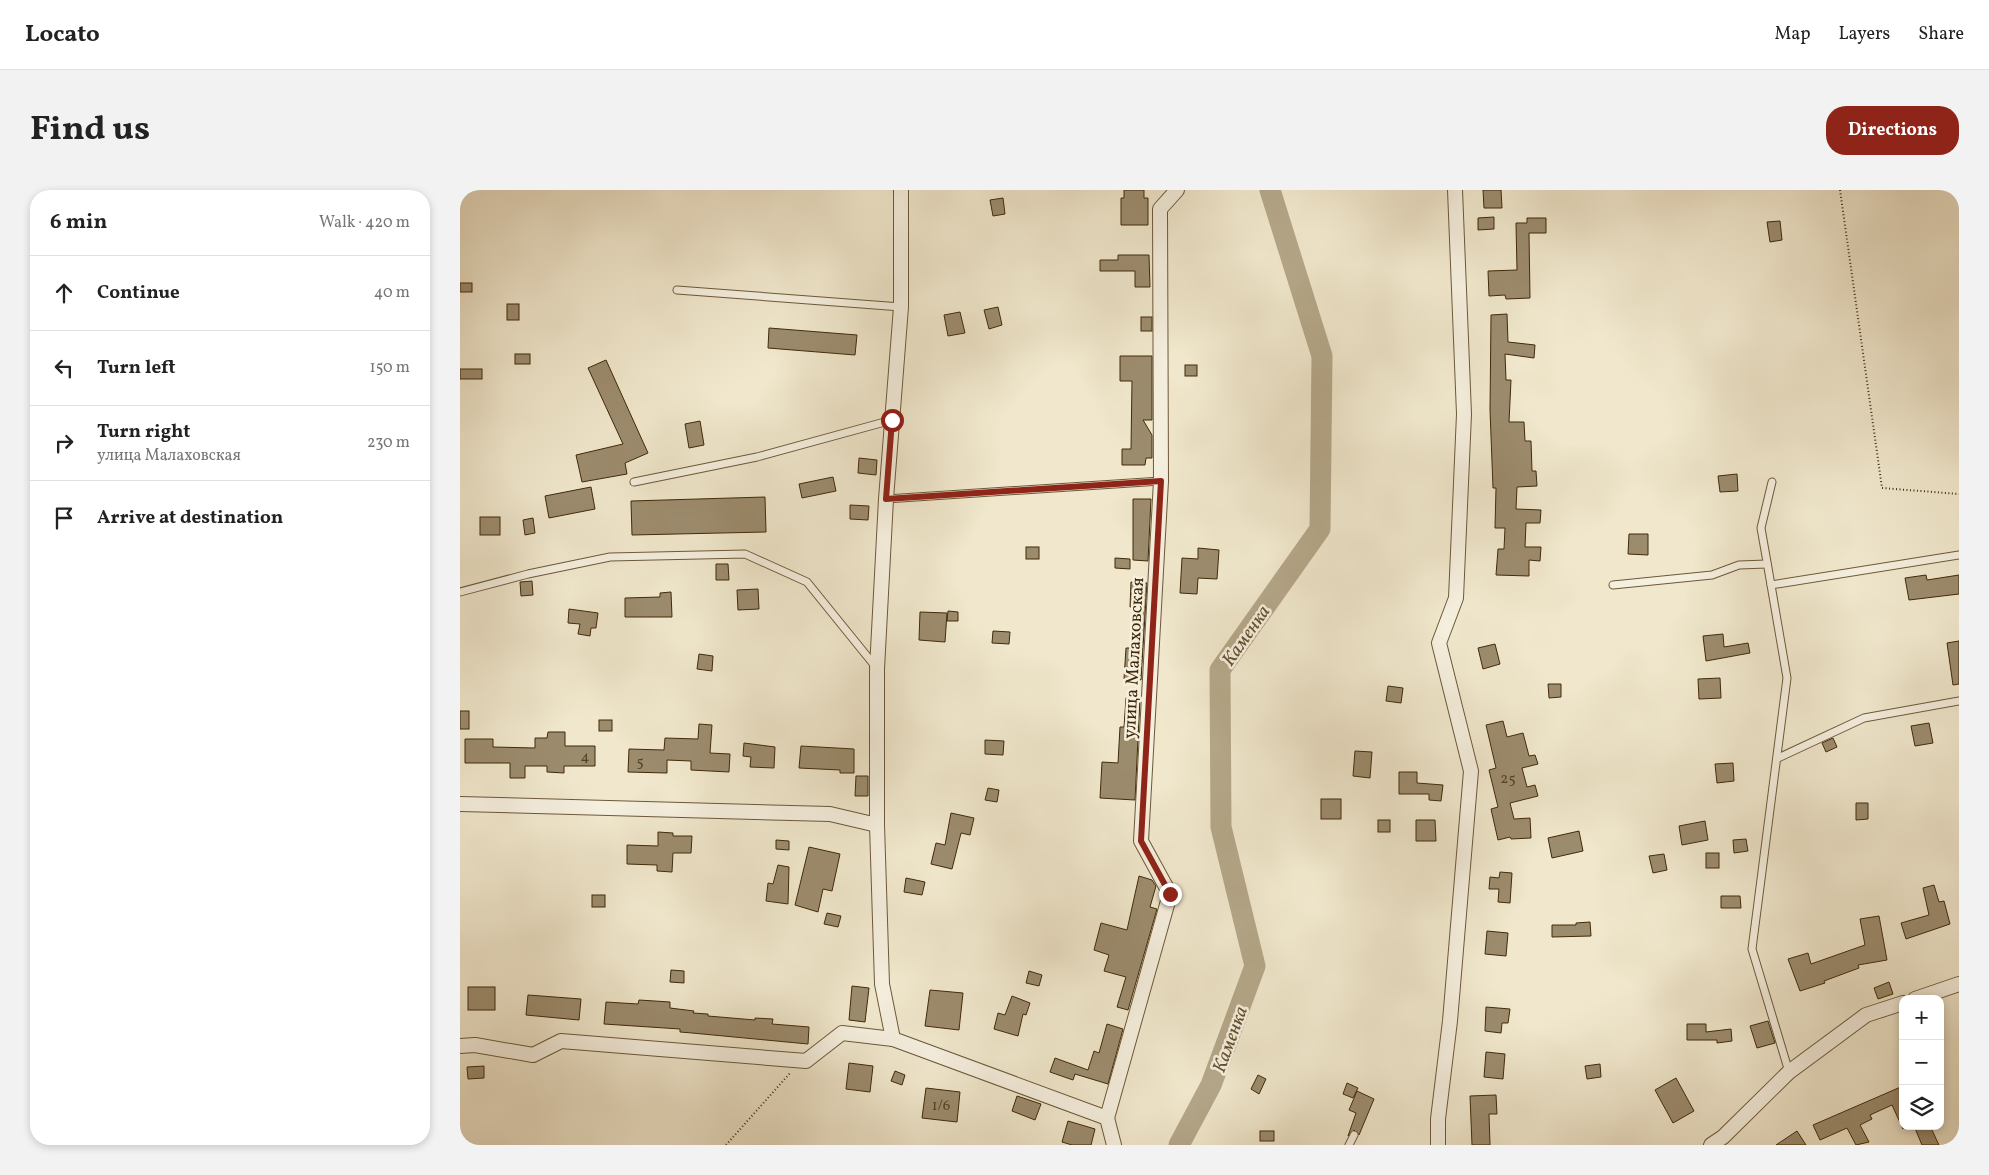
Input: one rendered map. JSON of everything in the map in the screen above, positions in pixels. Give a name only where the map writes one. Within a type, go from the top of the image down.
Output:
[{"type":"street","points":[[893,1039],[882,984],[877,825],[877,668],[886,499],[901,307],[901,190]]},
{"type":"street","name":"улица Малаховская","points":[[1108,1118],[1170,894],[1141,841],[1161,481],[1160,209],[1177,190]]},
{"type":"street","points":[[1438,1145],[1438,1119],[1450,1021],[1471,771],[1439,643],[1456,598],[1464,414],[1455,190]]},
{"type":"street","points":[[460,804],[830,814],[877,825]]},
{"type":"street","points":[[1927,995],[1959,984]]},
{"type":"street","points":[[1711,1145],[1723,1137],[1790,1072],[1866,1015],[1899,1004]]},
{"type":"street","points":[[460,1046],[475,1046],[533,1055],[561,1041],[806,1061],[842,1033],[893,1039],[1108,1118],[1114,1145]]},
{"type":"lane","points":[[677,290],[901,307]]},
{"type":"lane","points":[[634,482],[757,457],[892,420]]},
{"type":"lane","points":[[886,499],[1161,481]]},
{"type":"lane","points":[[1772,482],[1761,528],[1788,678],[1752,949],[1790,1072]]},
{"type":"lane","points":[[460,592],[528,574],[610,557],[746,554],[807,582],[877,668]]},
{"type":"lane","points":[[1771,585],[1959,555]]},
{"type":"lane","points":[[1613,584],[1712,575],[1739,565],[1767,564]]},
{"type":"lane","points":[[1778,758],[1864,718],[1959,701]]},
{"type":"lane","points":[[1349,1145],[1354,1135]]},
{"type":"path","points":[[1840,190],[1882,488],[1959,494]]},
{"type":"path","points":[[726,1145],[801,1061]]},
{"type":"building","points":[[1124,190],[1144,190],[1144,198],[1148,198],[1148,225],[1121,225],[1121,198],[1124,198]]},
{"type":"building","points":[[1483,190],[1501,190],[1502,208],[1484,208]]},
{"type":"building","points":[[1003,198],[1005,214],[993,216],[990,200]]},
{"type":"building","points":[[1494,217],[1494,229],[1478,230],[1478,218]]},
{"type":"building","points":[[1527,218],[1546,218],[1546,233],[1529,233],[1530,298],[1506,299],[1505,295],[1489,296],[1488,271],[1517,270],[1516,223],[1527,223]]},
{"type":"building","points":[[1780,221],[1782,240],[1770,242],[1767,222]]},
{"type":"building","points":[[1118,255],[1149,255],[1150,287],[1135,287],[1135,271],[1100,271],[1100,260],[1118,260]]},
{"type":"building","points":[[460,283],[472,283],[472,292],[460,292]]},
{"type":"building","points":[[507,304],[519,304],[519,320],[507,320]]},
{"type":"building","points":[[998,307],[1002,325],[989,329],[984,310]]},
{"type":"building","points":[[960,312],[965,333],[948,336],[944,315]]},
{"type":"building","points":[[1507,314],[1508,342],[1535,345],[1534,358],[1505,354],[1506,380],[1511,380],[1509,422],[1524,422],[1525,441],[1531,441],[1532,471],[1536,471],[1537,486],[1517,487],[1516,509],[1541,510],[1540,523],[1526,523],[1525,547],[1541,547],[1540,561],[1529,560],[1529,576],[1496,575],[1498,549],[1504,549],[1505,528],[1495,528],[1496,488],[1493,488],[1490,410],[1491,315]]},
{"type":"building","points":[[1141,317],[1152,317],[1152,331],[1141,331]]},
{"type":"building","points":[[769,328],[857,335],[855,355],[768,348]]},
{"type":"building","points":[[515,354],[530,354],[530,364],[515,364]]},
{"type":"building","points":[[1120,356],[1152,356],[1152,420],[1143,420],[1152,435],[1152,458],[1146,458],[1145,465],[1122,465],[1122,449],[1131,449],[1132,381],[1120,381]]},
{"type":"building","points":[[606,360],[648,453],[625,463],[627,474],[582,482],[576,455],[623,444],[588,368]]},
{"type":"building","points":[[1185,365],[1197,365],[1197,376],[1185,376]]},
{"type":"building","points":[[460,369],[482,369],[482,379],[460,379]]},
{"type":"building","points":[[700,421],[704,445],[689,448],[685,424]]},
{"type":"building","points":[[859,458],[877,460],[876,475],[858,473]]},
{"type":"building","points":[[1737,474],[1738,491],[1720,492],[1718,476]]},
{"type":"building","points":[[833,477],[836,491],[802,498],[799,484]]},
{"type":"building","points":[[591,487],[595,509],[549,518],[545,496]]},
{"type":"building","points":[[765,497],[766,532],[632,535],[631,501]]},
{"type":"building","points":[[1133,499],[1151,499],[1148,561],[1133,560]]},
{"type":"building","points":[[850,505],[869,506],[868,520],[850,519]]},
{"type":"building","points":[[480,517],[500,517],[500,535],[480,535]]},
{"type":"building","points":[[533,518],[535,533],[525,535],[523,520]]},
{"type":"building","points":[[1629,534],[1648,534],[1648,555],[1628,554]]},
{"type":"building","points":[[1026,547],[1039,547],[1039,559],[1026,559]]},
{"type":"building","points":[[1198,548],[1219,550],[1217,579],[1198,578],[1197,594],[1180,593],[1182,558],[1198,559]]},
{"type":"building","points":[[1115,558],[1130,559],[1130,569],[1115,568]]},
{"type":"building","points":[[716,564],[728,564],[729,580],[716,580]]},
{"type":"building","points":[[1926,575],[1927,580],[1959,575],[1959,594],[1909,600],[1905,578]]},
{"type":"building","points":[[532,581],[533,595],[521,596],[520,582]]},
{"type":"building","points":[[1131,582],[1147,583],[1141,680],[1124,679],[1126,648],[1132,648],[1134,608],[1130,607]]},
{"type":"building","points":[[758,589],[759,609],[738,610],[737,590]]},
{"type":"building","points":[[671,592],[672,617],[625,617],[625,598],[660,597],[660,593]]},
{"type":"building","points":[[569,609],[598,613],[596,628],[591,628],[590,636],[578,634],[580,624],[568,623]]},
{"type":"building","points":[[948,611],[958,612],[958,621],[947,621]]},
{"type":"building","points":[[920,612],[947,613],[945,642],[919,640]]},
{"type":"building","points":[[993,631],[1010,632],[1009,644],[992,643]]},
{"type":"building","points":[[1723,634],[1724,647],[1748,643],[1750,653],[1706,661],[1703,636]]},
{"type":"building","points":[[1959,641],[1959,684],[1953,685],[1947,643]]},
{"type":"building","points":[[1495,644],[1500,664],[1483,669],[1478,648]]},
{"type":"building","points":[[699,654],[713,656],[712,671],[697,669]]},
{"type":"building","points":[[1720,678],[1721,698],[1699,699],[1698,679]]},
{"type":"building","points":[[1548,684],[1561,684],[1561,697],[1549,698]]},
{"type":"building","points":[[1388,686],[1403,688],[1401,703],[1386,701]]},
{"type":"building","points":[[1126,698],[1140,699],[1135,800],[1100,798],[1102,762],[1118,763],[1120,727],[1124,727]]},
{"type":"building","points":[[460,711],[469,711],[469,729],[460,729]]},
{"type":"building","points":[[599,720],[612,720],[612,731],[599,731]]},
{"type":"building","points":[[1503,721],[1507,737],[1523,733],[1529,756],[1535,755],[1538,764],[1522,768],[1527,787],[1535,785],[1538,796],[1510,803],[1514,819],[1530,818],[1531,838],[1511,839],[1510,837],[1498,840],[1491,809],[1498,807],[1489,770],[1496,768],[1486,725]]},
{"type":"building","points":[[1929,723],[1933,743],[1915,746],[1911,726]]},
{"type":"building","points":[[699,724],[712,725],[710,753],[730,754],[729,772],[691,770],[691,761],[667,760],[667,773],[628,772],[629,749],[664,750],[665,738],[698,739]]},
{"type":"building","points":[[548,732],[565,732],[565,746],[595,746],[595,766],[564,766],[564,773],[547,772],[547,766],[525,766],[525,778],[510,778],[510,763],[465,763],[465,739],[493,739],[493,747],[535,748],[535,738],[547,738]]},
{"type":"building","points":[[1833,738],[1837,747],[1826,752],[1822,743]]},
{"type":"building","points":[[985,740],[1004,741],[1003,755],[985,754]]},
{"type":"building","points":[[744,743],[775,747],[774,768],[750,767],[751,757],[743,756]]},
{"type":"building","points":[[801,746],[854,749],[854,773],[840,773],[840,770],[799,768]]},
{"type":"building","points":[[1355,751],[1372,752],[1370,778],[1353,776]]},
{"type":"building","points":[[1733,763],[1734,781],[1717,783],[1715,764]]},
{"type":"building","points":[[1399,772],[1417,772],[1417,783],[1443,785],[1441,801],[1429,800],[1429,794],[1399,794]]},
{"type":"building","points":[[856,776],[868,776],[868,796],[855,796]]},
{"type":"building","points":[[988,788],[999,790],[997,802],[985,800]]},
{"type":"building","points":[[1321,799],[1341,799],[1341,819],[1321,819]]},
{"type":"building","points":[[1856,803],[1868,803],[1868,819],[1856,820]]},
{"type":"building","points":[[951,813],[974,818],[970,835],[961,833],[952,869],[931,864],[936,843],[945,845]]},
{"type":"building","points":[[1378,820],[1390,820],[1390,832],[1378,832]]},
{"type":"building","points":[[1416,820],[1435,820],[1436,841],[1416,841]]},
{"type":"building","points":[[1705,821],[1708,840],[1682,845],[1679,826]]},
{"type":"building","points":[[1579,831],[1583,851],[1552,858],[1548,838]]},
{"type":"building","points":[[658,832],[673,833],[673,836],[692,836],[691,853],[673,853],[672,872],[657,871],[657,865],[627,864],[627,845],[658,846]]},
{"type":"building","points":[[1746,839],[1748,851],[1734,853],[1733,840]]},
{"type":"building","points":[[776,840],[789,841],[789,850],[776,849]]},
{"type":"building","points":[[809,847],[840,854],[832,891],[823,889],[818,912],[795,905]]},
{"type":"building","points":[[1706,853],[1719,853],[1719,868],[1706,868]]},
{"type":"building","points":[[1664,854],[1667,870],[1653,873],[1649,856]]},
{"type":"building","points":[[778,865],[789,867],[788,904],[766,901],[768,883],[773,884]]},
{"type":"building","points":[[1500,872],[1512,873],[1510,903],[1498,902],[1499,889],[1489,889],[1490,877],[1499,878]]},
{"type":"building","points":[[1139,876],[1152,880],[1156,886],[1150,907],[1157,909],[1128,1010],[1117,1007],[1126,977],[1104,971],[1109,955],[1094,950],[1101,923],[1127,930]]},
{"type":"building","points":[[906,878],[925,882],[922,895],[904,892]]},
{"type":"building","points":[[1934,885],[1939,902],[1944,901],[1950,924],[1906,939],[1901,923],[1929,915],[1923,888]]},
{"type":"building","points":[[592,895],[605,895],[605,907],[592,907]]},
{"type":"building","points":[[1721,896],[1740,896],[1741,908],[1721,908]]},
{"type":"building","points":[[827,913],[841,916],[838,927],[824,924]]},
{"type":"building","points":[[1879,916],[1887,960],[1858,965],[1859,968],[1824,981],[1825,983],[1800,991],[1788,959],[1808,953],[1811,964],[1865,945],[1860,919]]},
{"type":"building","points":[[1590,922],[1591,936],[1552,937],[1552,925],[1576,925],[1576,923]]},
{"type":"building","points":[[1487,931],[1508,933],[1506,956],[1485,954]]},
{"type":"building","points":[[671,970],[684,971],[684,983],[670,982]]},
{"type":"building","points":[[1029,971],[1042,975],[1039,986],[1026,983]]},
{"type":"building","points":[[1889,982],[1893,994],[1878,999],[1874,988]]},
{"type":"building","points":[[852,986],[869,988],[865,1022],[849,1020]]},
{"type":"building","points":[[468,987],[495,987],[495,1010],[468,1010]]},
{"type":"building","points":[[930,990],[963,993],[959,1030],[925,1026]]},
{"type":"building","points":[[528,995],[581,999],[579,1020],[526,1015]]},
{"type":"building","points":[[1012,996],[1030,1003],[1026,1015],[1023,1014],[1018,1036],[994,1029],[998,1013],[1005,1015]]},
{"type":"building","points":[[639,1000],[670,1002],[670,1008],[694,1011],[693,1013],[708,1014],[708,1016],[755,1020],[755,1018],[773,1019],[772,1024],[809,1027],[808,1044],[680,1032],[680,1029],[604,1024],[606,1002],[638,1004]]},
{"type":"building","points":[[1486,1007],[1510,1009],[1508,1023],[1502,1023],[1501,1033],[1485,1031]]},
{"type":"building","points":[[1768,1021],[1775,1043],[1757,1048],[1750,1026]]},
{"type":"building","points":[[1107,1024],[1123,1029],[1108,1084],[1075,1074],[1073,1080],[1050,1072],[1055,1058],[1088,1070],[1094,1051],[1099,1053]]},
{"type":"building","points":[[1687,1024],[1706,1024],[1706,1032],[1731,1029],[1732,1041],[1717,1043],[1717,1040],[1687,1040]]},
{"type":"building","points":[[1486,1052],[1505,1054],[1503,1079],[1484,1077]]},
{"type":"building","points":[[849,1063],[873,1066],[870,1092],[846,1089]]},
{"type":"building","points":[[1600,1064],[1601,1077],[1587,1079],[1585,1066]]},
{"type":"building","points":[[484,1066],[484,1078],[468,1079],[467,1067]]},
{"type":"building","points":[[895,1071],[905,1075],[902,1085],[891,1081]]},
{"type":"building","points":[[1258,1075],[1266,1079],[1259,1094],[1251,1089]]},
{"type":"building","points":[[1676,1078],[1694,1111],[1673,1123],[1655,1090]]},
{"type":"building","points":[[1347,1083],[1358,1088],[1353,1098],[1343,1094]]},
{"type":"building","points":[[926,1088],[960,1092],[957,1122],[922,1118]]},
{"type":"building","points":[[1899,1088],[1899,1120],[1892,1105],[1870,1115],[1872,1119],[1860,1125],[1869,1142],[1856,1145],[1847,1128],[1820,1140],[1813,1125]]},
{"type":"building","points":[[1357,1091],[1374,1099],[1359,1135],[1354,1130],[1348,1136],[1356,1113],[1349,1110]]},
{"type":"building","points":[[1496,1095],[1497,1114],[1489,1114],[1490,1145],[1472,1145],[1470,1096]]},
{"type":"building","points":[[1017,1096],[1041,1104],[1035,1120],[1012,1111]]},
{"type":"building","points":[[1068,1121],[1095,1129],[1091,1145],[1072,1145],[1062,1142]]},
{"type":"building","points":[[1916,1130],[1932,1130],[1939,1145],[1922,1145]]},
{"type":"building","points":[[1260,1131],[1274,1131],[1274,1141],[1260,1141]]},
{"type":"building","points":[[1797,1131],[1806,1145],[1776,1145]]},
{"type":"waterway","name":"Каменка","points":[[1179,1145],[1211,1085],[1255,966],[1221,827],[1220,670],[1320,529],[1322,356],[1270,190]]},
{"type":"route","points":[[892,420],[886,499],[1161,481],[1141,841],[1170,894]]}]
